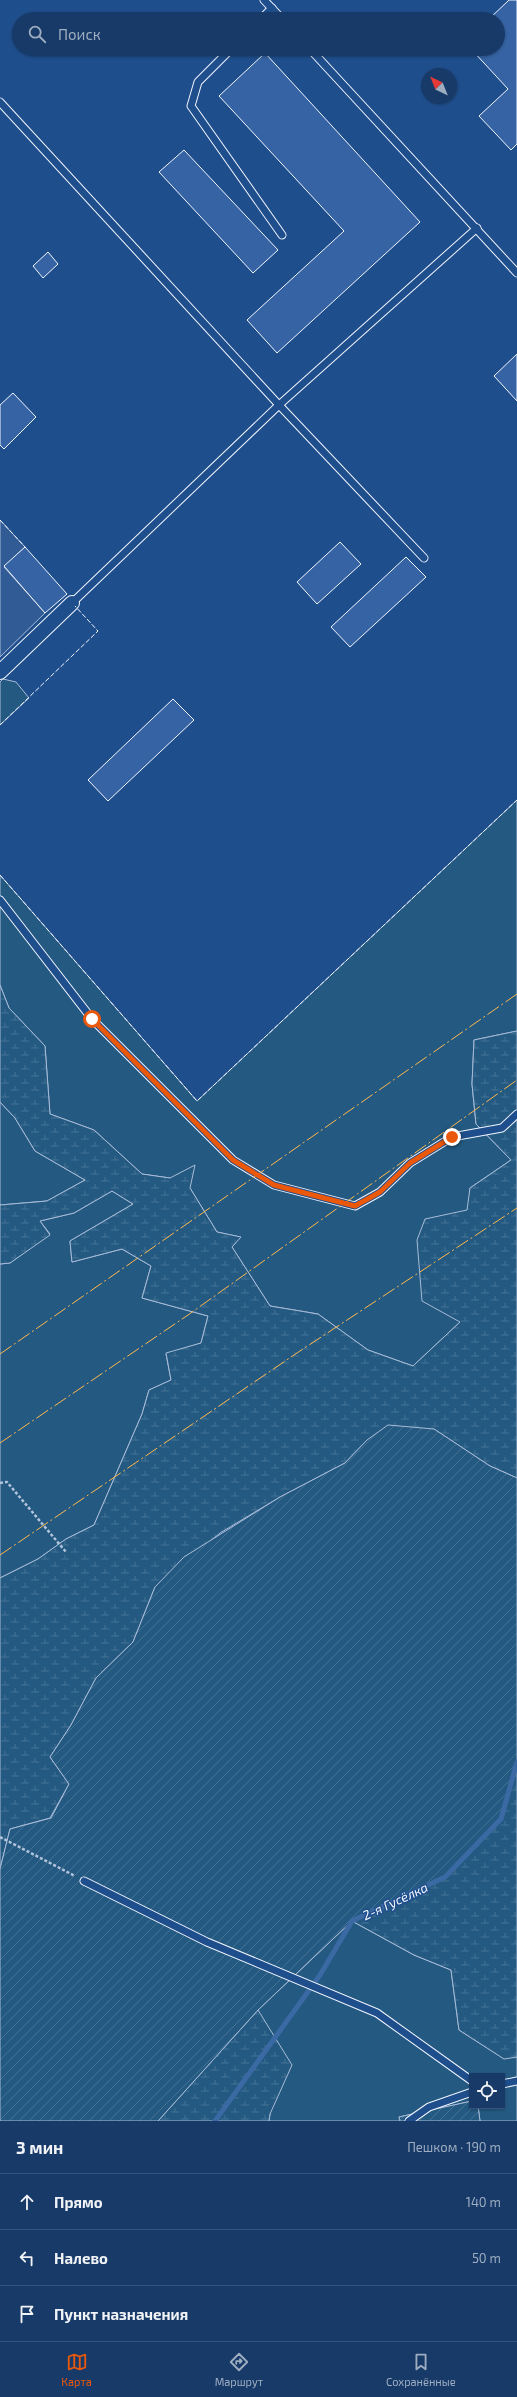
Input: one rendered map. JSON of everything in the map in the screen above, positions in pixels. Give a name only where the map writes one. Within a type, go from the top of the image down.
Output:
[{"type":"street","points":[[0,672],[72,602]]},
{"type":"lane","points":[[264,0],[276,12]]},
{"type":"lane","points":[[268,12],[272,8]]},
{"type":"lane","points":[[224,56],[198,82],[191,106],[282,235]]},
{"type":"lane","points":[[317,56],[517,273]]},
{"type":"lane","points":[[0,102],[279,405],[424,558]]},
{"type":"lane","points":[[72,602],[279,405],[477,228]]},
{"type":"lane","points":[[0,900],[92,1019],[233,1160],[274,1185],[355,1206],[380,1192],[410,1163],[452,1137],[502,1128],[517,1114]]},
{"type":"lane","points":[[84,1881],[207,1942],[377,2013],[469,2079]]},
{"type":"lane","points":[[505,2083],[517,2081]]},
{"type":"lane","points":[[409,2121],[429,2107],[469,2093]]},
{"type":"path","points":[[0,1483],[7,1482],[66,1552]]},
{"type":"path","points":[[0,1837],[84,1881]]},
{"type":"green space","points":[[3,679],[16,682],[29,698],[0,725],[0,682]]},
{"type":"green space","points":[[517,800],[517,1031],[474,1040],[472,1084],[476,1124],[511,1160],[470,1188],[460,1322],[413,1366],[368,1350],[318,1314],[270,1306],[232,1247],[240,1237],[217,1232],[190,1188],[170,1178],[142,1174],[94,1130],[50,1114],[45,1046],[9,1008],[0,985],[0,875],[197,1101]]},
{"type":"green space","points":[[0,985],[9,1008],[45,1046],[50,1114],[94,1130],[142,1174],[170,1178],[195,1165],[190,1188],[217,1232],[241,1237],[232,1247],[270,1306],[318,1314],[368,1350],[413,1366],[460,1322],[422,1301],[417,1240],[425,1219],[467,1210],[470,1188],[511,1160],[476,1124],[472,1084],[474,1040],[517,1031],[517,1478],[490,1466],[434,1429],[367,1440],[345,1463],[280,1497],[220,1533],[155,1587],[133,1642],[96,1678],[71,1725],[50,1757],[69,1784],[50,1818],[10,1829],[0,1869],[0,1578],[38,1559],[66,1539],[94,1525],[142,1414],[149,1390],[171,1380],[166,1353],[201,1343],[208,1316],[142,1298],[151,1266],[122,1249],[72,1262],[70,1241],[133,1204],[112,1191],[74,1213],[40,1221],[50,1235],[10,1263],[0,1264],[0,1205],[47,1201],[85,1180],[35,1151],[15,1118],[0,1102]]},
{"type":"green space","points":[[0,1102],[15,1118],[35,1151],[85,1180],[47,1201],[0,1205]]},
{"type":"green space","points":[[112,1191],[133,1204],[70,1241],[72,1262],[122,1249],[151,1266],[142,1298],[208,1316],[201,1343],[166,1354],[171,1380],[149,1390],[142,1414],[94,1525],[66,1539],[38,1559],[0,1578],[0,1264],[10,1263],[50,1234],[40,1221],[74,1213]]},
{"type":"green space","points":[[388,1425],[434,1429],[490,1466],[517,1478],[517,1762],[501,1819],[445,1877],[352,1921],[258,2010],[158,2121],[0,2121],[0,1869],[10,1829],[51,1818],[69,1784],[50,1757],[71,1725],[96,1678],[133,1642],[155,1587],[184,1557],[280,1497],[345,1463],[367,1440]]},
{"type":"green space","points":[[517,1762],[517,2057],[504,2059],[459,2030],[451,1970],[414,1955],[352,1921],[445,1877],[501,1819]]},
{"type":"green space","points":[[352,1921],[414,1955],[451,1970],[459,2030],[503,2058],[517,2057],[517,2121],[480,2121],[478,2109],[505,2109],[505,2073],[469,2073],[469,2102],[399,2117],[400,2121],[269,2121],[270,2114],[258,2010]]},
{"type":"green space","points":[[258,2010],[292,2065],[270,2114],[269,2121],[158,2121]]},
{"type":"green space","points":[[469,2102],[469,2109],[478,2109],[480,2121],[400,2121],[399,2117]]},
{"type":"shaded area","points":[[0,520],[25,547],[4,567],[45,613],[0,657]]},
{"type":"building","points":[[509,0],[517,0],[517,144],[511,150],[479,116],[508,89],[477,56],[505,56],[505,12],[496,12]]},
{"type":"building","points":[[262,56],[268,56],[420,222],[277,353],[247,320],[344,231],[219,96]]},
{"type":"building","points":[[184,150],[278,250],[253,273],[159,172]]},
{"type":"building","points":[[48,252],[58,264],[43,278],[33,266]]},
{"type":"building","points":[[517,354],[517,401],[494,376]]},
{"type":"building","points":[[13,393],[36,417],[4,449],[0,445],[0,405]]},
{"type":"building","points":[[340,542],[361,564],[317,604],[297,582]]},
{"type":"building","points":[[25,547],[67,594],[45,613],[4,566]]},
{"type":"building","points":[[406,557],[426,577],[350,647],[331,627]]},
{"type":"building","points":[[173,699],[194,720],[108,801],[88,780]]},
{"type":"waterway","name":"2-я Гусёлка","points":[[215,2121],[320,1975],[352,1921],[445,1877],[501,1819],[517,1762]]},
{"type":"fence","points":[[0,520],[26,548]]},
{"type":"fence","points":[[0,725],[98,631],[75,606]]},
{"type":"fence","points":[[0,875],[197,1101],[517,800]]},
{"type":"power","points":[[0,1354],[517,994]]},
{"type":"power","points":[[0,1443],[188,1315],[517,1080]]},
{"type":"power","points":[[0,1555],[297,1353],[517,1208]]},
{"type":"route","points":[[92,1019],[233,1160],[274,1185],[355,1206],[380,1192],[410,1163],[452,1137]]}]
